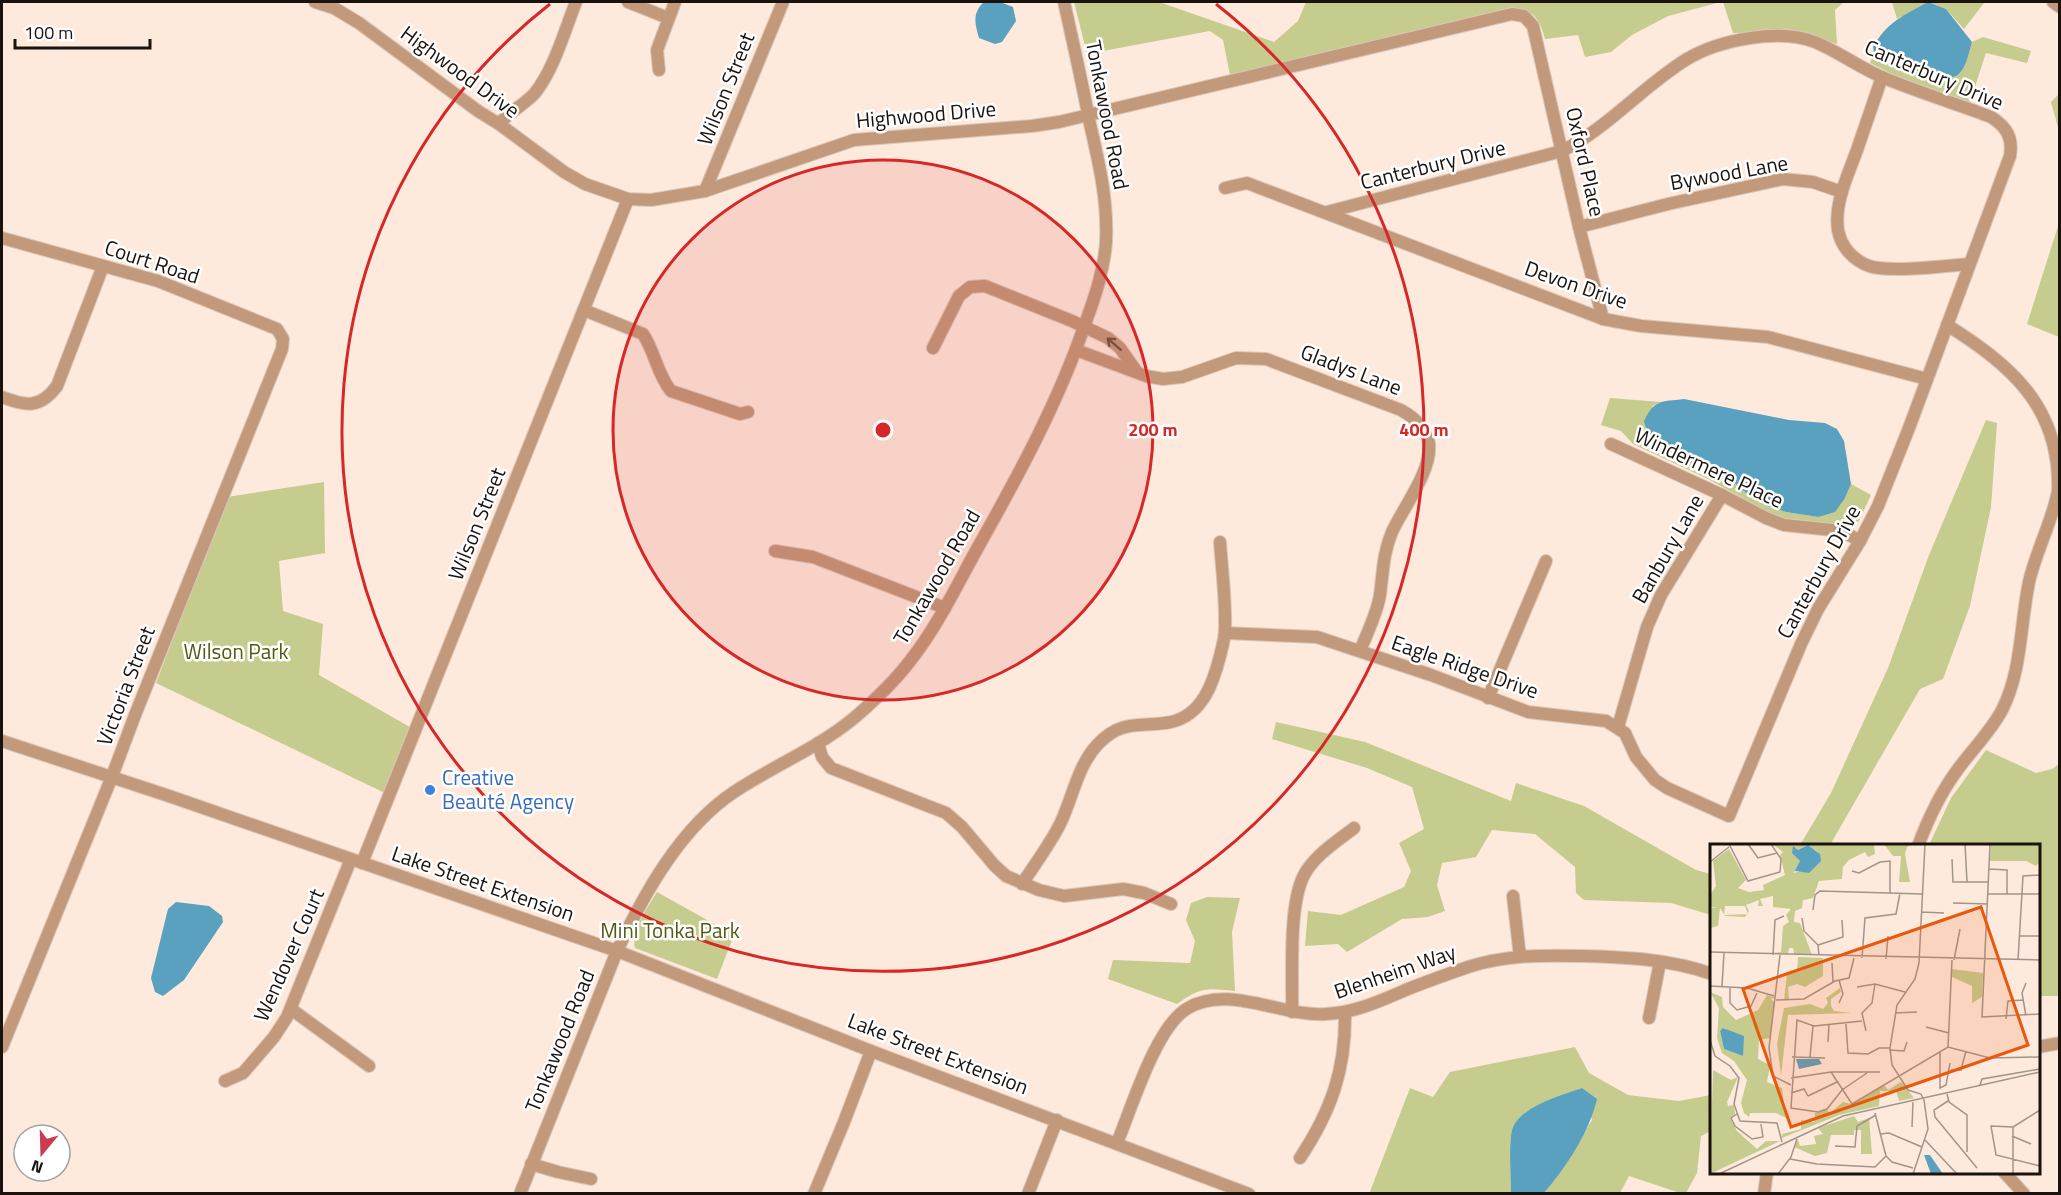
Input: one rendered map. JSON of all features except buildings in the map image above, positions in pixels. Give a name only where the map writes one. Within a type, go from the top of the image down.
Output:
[{"type":"street","name":"Highwood Drive","points":[[315,2],[334,8],[359,23],[564,172],[585,184],[628,199],[651,200],[705,191],[854,140],[1032,126],[1089,115],[1512,14],[1524,16]]},
{"type":"street","points":[[499,124],[508,114],[523,104],[542,83],[549,71],[576,2]]},
{"type":"street","points":[[628,2],[668,18]]},
{"type":"street","points":[[659,70],[657,50],[675,2]]},
{"type":"street","name":"Wilson Street","points":[[705,191],[783,2]]},
{"type":"street","name":"Tonkawood Road","points":[[520,1194],[617,951],[650,887],[677,848],[730,794],[818,743],[853,719],[882,693],[910,662],[945,608],[1039,435],[1084,327],[1100,278],[1106,242],[1104,189],[1064,2]]},
{"type":"street","points":[[2053,2],[2060,7]]},
{"type":"street","name":"Oxford Place","points":[[1524,16],[1533,26],[1603,319]]},
{"type":"street","name":"Canterbury Drive","points":[[1327,212],[1562,151],[1593,133],[1669,71],[1706,50],[1732,40],[1787,37],[1799,38],[1823,46],[1882,77],[1991,117],[2000,122],[2010,137],[2010,156],[1878,506],[1832,584],[1801,644],[1729,816],[1667,788],[1655,780],[1636,757],[1625,733],[1618,727]]},
{"type":"street","points":[[1882,77],[1842,192],[1838,218],[1838,230],[1842,243],[1849,253],[1870,267],[1883,269],[1969,264]]},
{"type":"street","name":"Bywood Lane","points":[[1579,226],[1783,179],[1813,182],[1842,192]]},
{"type":"street","name":"Devon Drive","points":[[1225,188],[1247,183],[1603,319],[1641,326],[1768,337],[1927,379]]},
{"type":"street","name":"Wilson Street","points":[[356,861],[628,199]]},
{"type":"street","name":"Court Road","points":[[2,238],[158,281],[277,329],[283,339]]},
{"type":"street","points":[[2,397],[30,404],[41,401],[57,386],[103,266]]},
{"type":"street","points":[[933,348],[958,296],[964,290],[978,285],[1084,327],[1114,342],[1136,371]]},
{"type":"street","points":[[584,310],[643,334],[649,342],[663,382],[671,391],[740,414],[747,412]]},
{"type":"street","points":[[1919,844],[1939,800],[1956,772],[2000,714],[2011,693],[2017,670],[2029,580],[2058,491],[2060,468],[2058,446],[2051,424],[2042,404],[2028,386],[2010,368],[1947,325]]},
{"type":"street","name":"Victoria Street","points":[[2,1047],[282,349],[283,339]]},
{"type":"street","name":"Gladys Lane","points":[[1076,350],[1155,379],[1182,377],[1226,360],[1246,357],[1266,359],[1401,410],[1418,421],[1427,435],[1428,455],[1421,475],[1388,541],[1377,609],[1360,651]]},
{"type":"street","name":"Windermere Place","points":[[1611,444],[1784,525],[1842,531],[1860,540]]},
{"type":"street","name":"Banbury Lane","points":[[1618,727],[1647,627],[1661,595],[1722,495]]},
{"type":"street","points":[[1022,884],[1061,822],[1089,755],[1099,743],[1111,733],[1126,726],[1181,719],[1191,713],[1208,694],[1225,633],[1220,542]]},
{"type":"street","points":[[775,550],[822,561],[945,608]]},
{"type":"street","points":[[1488,698],[1546,561]]},
{"type":"street","name":"Eagle Ridge Drive","points":[[1225,633],[1317,637],[1528,712],[1595,718],[1618,727]]},
{"type":"street","name":"Lake Street Extension","points":[[2,741],[617,951],[871,1051],[1249,1194]]},
{"type":"street","points":[[818,743],[822,757],[831,768],[946,813],[994,865],[1006,876],[1022,884],[1055,896],[1123,888],[1171,904]]},
{"type":"street","points":[[1292,1012],[1294,912],[1298,893],[1305,874],[1316,859],[1354,828]]},
{"type":"street","name":"Wendover Court","points":[[225,1081],[243,1073],[254,1061],[274,1037],[291,1009],[356,861]]},
{"type":"street","points":[[1514,896],[1520,957]]},
{"type":"street","name":"Blenheim Way","points":[[1117,1143],[1157,1044],[1166,1028],[1187,1008],[1212,998],[1224,998],[1306,1014],[1345,1012],[1471,966],[1520,957],[1616,956],[1678,965],[1710,973]]},
{"type":"street","points":[[1649,1018],[1660,962]]},
{"type":"street","points":[[291,1009],[369,1066]]},
{"type":"street","points":[[1300,1158],[1327,1112],[1336,1087],[1345,1034],[1345,1012]]},
{"type":"street","points":[[2040,1047],[2060,1043]]},
{"type":"street","points":[[814,1194],[871,1051]]},
{"type":"street","points":[[1028,1194],[1057,1120]]},
{"type":"street","points":[[531,1164],[591,1179]]},
{"type":"street","points":[[1764,1194],[1767,1174]]},
{"type":"street","points":[[2005,1174],[2024,1194]]},
{"type":"green space","points":[[1074,2],[1159,2],[1274,42],[1298,21],[1306,2],[1721,2],[1668,16],[1632,35],[1611,52],[1585,57],[1578,35],[1545,39],[1541,26],[1531,13],[1513,8],[1230,75],[1223,40],[1210,31],[1087,54]]},
{"type":"green space","points":[[1723,2],[1844,2],[1835,10],[1837,44],[1797,31],[1733,33]]},
{"type":"green space","points":[[1892,2],[1928,2],[1897,19]]},
{"type":"green space","points":[[1928,2],[1984,3],[1964,29],[1946,9]]},
{"type":"green space","points":[[1983,37],[2031,51],[2027,63],[1986,53],[1970,102],[1896,76],[1870,63],[1874,53],[1903,66],[1948,78],[1959,74],[1965,66],[1972,42]]},
{"type":"green space","points":[[2059,94],[2059,131],[2051,102]]},
{"type":"green space","points":[[2059,223],[2060,337],[2027,324]]},
{"type":"green space","points":[[1610,398],[1661,402],[1652,406],[1663,449],[1733,482],[1767,506],[1786,512],[1818,517],[1845,498],[1851,484],[1871,495],[1859,521],[1851,525],[1789,520],[1768,512],[1708,479],[1633,444],[1621,431],[1601,425]]},
{"type":"green space","points":[[1986,420],[1997,423],[1991,507],[1970,606],[1943,679],[1920,689],[1831,844],[1801,844],[1831,793],[1888,668],[1929,555]]},
{"type":"green space","name":"Wilson Park","points":[[324,482],[325,553],[279,561],[283,611],[323,624],[319,675],[415,730],[389,795],[156,683],[227,497]]},
{"type":"green space","points":[[1276,722],[1365,742],[1511,801],[1516,783],[1584,806],[1696,870],[1710,874],[1710,915],[1671,903],[1584,900],[1576,893],[1575,867],[1535,834],[1492,830],[1476,857],[1442,863],[1437,885],[1445,911],[1428,917],[1402,919],[1347,952],[1338,944],[1305,946],[1308,911],[1341,915],[1404,887],[1411,871],[1399,843],[1424,829],[1412,787],[1367,768],[1272,739]]},
{"type":"green space","points":[[1986,750],[2036,773],[2052,769],[2059,764],[2059,996],[2040,996],[2040,844],[1929,844],[1951,798]]},
{"type":"green space","name":"Mini Tonka Park","points":[[657,892],[734,935],[717,979],[635,948],[634,941],[638,926]]},
{"type":"green space","points":[[1207,897],[1240,898],[1232,932],[1235,991],[1204,990],[1192,994],[1177,1004],[1108,979],[1113,960],[1190,963],[1195,941],[1186,920],[1191,903]]},
{"type":"green space","points":[[1575,1047],[1589,1073],[1628,1095],[1679,1101],[1710,1095],[1710,1132],[1701,1136],[1697,1173],[1686,1193],[1629,1176],[1620,1193],[1544,1193],[1592,1120],[1582,1088],[1534,1107],[1525,1113],[1513,1127],[1510,1160],[1511,1193],[1369,1194],[1410,1088],[1433,1097],[1450,1072]]},
{"type":"water","points":[[984,2],[1000,2],[1013,7],[1016,21],[1002,42],[995,44],[979,38],[975,18]]},
{"type":"water","points":[[1928,2],[1946,9],[1972,42],[1965,66],[1956,76],[1948,78],[1927,74],[1874,53],[1873,47],[1878,38],[1890,25]]},
{"type":"water","points":[[1684,399],[1789,420],[1825,423],[1837,429],[1844,441],[1851,484],[1845,498],[1835,512],[1818,517],[1786,512],[1767,506],[1733,482],[1663,449],[1649,438],[1644,421],[1655,405]]},
{"type":"water","points":[[176,902],[209,906],[222,916],[223,922],[184,980],[163,996],[155,992],[151,978],[168,909]]},
{"type":"water","points":[[1582,1088],[1597,1099],[1583,1137],[1568,1161],[1544,1193],[1511,1193],[1510,1159],[1513,1127],[1525,1113],[1534,1107]]},
{"type":"place","name":"Creative Beauté Agency","points":[[430,790]]}]
